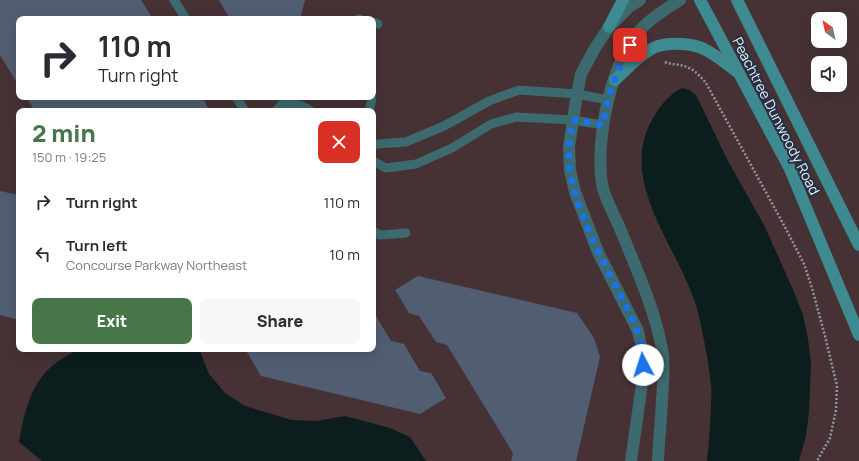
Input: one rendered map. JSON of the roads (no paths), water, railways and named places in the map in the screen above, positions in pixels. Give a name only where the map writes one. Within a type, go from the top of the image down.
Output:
[{"type":"main road","points":[[609,27],[622,0]]},
{"type":"main road","name":"Peachtree Dunwoody Road","points":[[700,0],[790,169],[859,335]]},
{"type":"main road","name":"Peachtree Dunwoody Road","points":[[737,0],[859,245]]},
{"type":"main road","points":[[615,80],[636,60],[654,47],[673,43],[699,47],[723,61],[739,73]]},
{"type":"street","points":[[631,461],[643,377],[643,353],[638,331],[598,252],[575,192],[570,170],[569,147],[581,74],[595,48],[609,27],[630,7],[640,0]]},
{"type":"street","points":[[658,461],[664,376],[663,351],[657,326],[648,300],[602,185],[600,146],[608,100],[620,64],[630,45],[643,27],[680,0]]},
{"type":"lane","points":[[174,0],[184,16]]},
{"type":"lane","points":[[376,144],[406,142],[444,126],[489,101],[519,90],[577,94],[608,100]]},
{"type":"lane","points":[[279,108],[282,104],[289,104],[300,105],[306,108]]},
{"type":"lane","points":[[376,163],[386,168],[416,164],[452,148],[491,124],[516,117],[573,120],[603,125]]},
{"type":"lane","points":[[376,233],[380,235],[406,233]]}]
